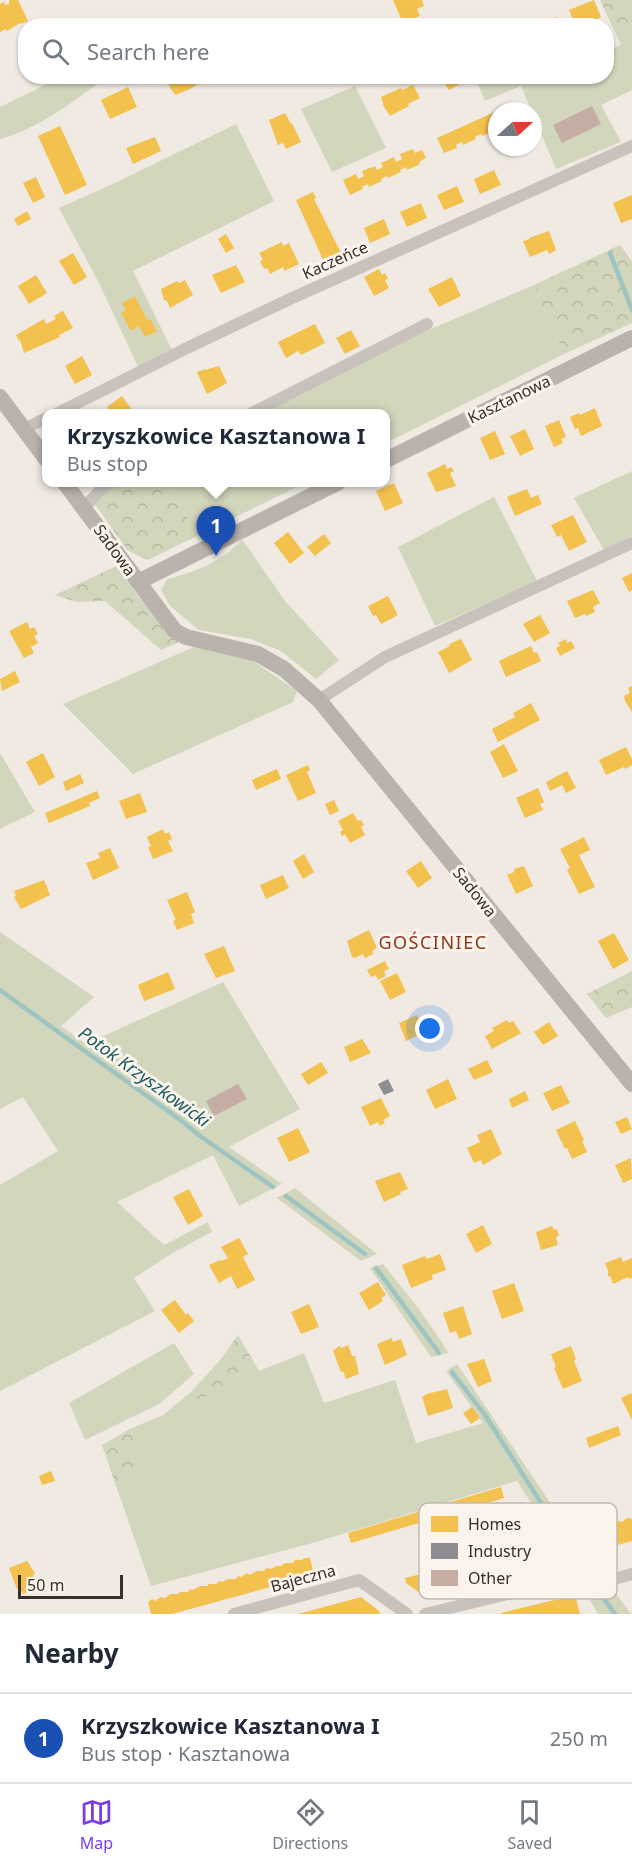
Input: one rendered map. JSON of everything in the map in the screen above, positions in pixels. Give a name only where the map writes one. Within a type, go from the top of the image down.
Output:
[{"type":"street","name":"Kaczeńce","points":[[66,409],[290,299],[632,146]]},
{"type":"street","points":[[260,409],[427,324]]},
{"type":"street","name":"Kasztanowa","points":[[390,458],[632,338]]},
{"type":"street","points":[[0,397],[42,454]]},
{"type":"street","points":[[24,429],[42,420]]},
{"type":"street","name":"Sadowa","points":[[67,487],[175,631],[186,637],[258,654],[284,669],[319,700],[632,1084]]},
{"type":"street","points":[[84,508],[103,487]]},
{"type":"street","points":[[138,582],[331,487]]},
{"type":"street","points":[[319,700],[385,657],[632,543]]},
{"type":"street","points":[[617,1578],[632,1574]]},
{"type":"street","name":"Bajeczna","points":[[234,1614],[358,1580],[407,1614]]},
{"type":"street","points":[[425,1614],[487,1599]]},
{"type":"green space","points":[[600,0],[632,0],[632,40],[621,45],[614,30],[614,18],[608,18]]},
{"type":"green space","points":[[632,40],[632,90],[601,105],[621,142],[556,169],[542,136],[542,102],[528,102],[521,86],[485,101],[478,84],[614,84],[614,48]]},
{"type":"green space","points":[[47,84],[97,84],[43,121],[0,139],[0,107]]},
{"type":"green space","points":[[355,86],[386,148],[332,172],[301,109]]},
{"type":"green space","points":[[236,124],[274,201],[133,271],[172,350],[138,367],[100,285],[59,208]]},
{"type":"green space","points":[[620,245],[632,261],[632,323],[564,354],[534,285]]},
{"type":"green space","points":[[534,285],[564,354],[390,441],[390,409],[270,409],[410,338]]},
{"type":"green space","points":[[632,471],[632,536],[604,550],[574,498]]},
{"type":"green space","points":[[113,487],[171,487],[197,536],[148,560],[128,551],[95,504],[107,490]]},
{"type":"green space","points":[[171,487],[297,487],[197,536]]},
{"type":"green space","points":[[494,497],[537,581],[435,626],[398,547]]},
{"type":"green space","points":[[242,539],[285,601],[339,660],[316,679],[281,651],[251,639],[199,630],[170,606],[161,590],[167,579],[208,565],[226,554]]},
{"type":"green space","points":[[116,566],[142,601],[179,642],[161,650],[105,601],[76,602],[55,595]]},
{"type":"green space","points":[[194,647],[250,659],[297,691],[293,702],[133,774],[63,704]]},
{"type":"green space","points":[[0,753],[35,812],[0,829]]},
{"type":"green space","points":[[0,932],[94,997],[61,1026],[86,1044],[223,982],[300,1109],[229,1147],[282,1184],[239,1206],[213,1155],[117,1202],[164,1245],[208,1222],[212,1232],[174,1252],[134,1278],[155,1311],[0,1391],[0,1185],[58,1151],[23,1097],[0,1109]]},
{"type":"green space","points":[[632,971],[632,1007],[606,1018],[587,994]]},
{"type":"green space","points":[[295,1188],[377,1254],[361,1261],[277,1198]]},
{"type":"green space","points":[[383,1264],[419,1309],[449,1353],[431,1357],[370,1268]]},
{"type":"green space","points":[[238,1335],[259,1371],[199,1400],[192,1391],[221,1359]]},
{"type":"green space","points":[[174,1343],[194,1374],[159,1404],[85,1440],[69,1403]]},
{"type":"green space","points":[[304,1353],[324,1403],[395,1380],[416,1443],[483,1423],[446,1371],[457,1364],[550,1503],[531,1503],[517,1481],[445,1503],[419,1503],[419,1511],[316,1542],[151,1586],[115,1483],[145,1472],[130,1429],[163,1415],[192,1391],[199,1400],[259,1371]]},
{"type":"green space","points":[[130,1429],[145,1472],[115,1483],[102,1445]]},
{"type":"green space","points":[[617,1595],[631,1614],[598,1614],[589,1599],[617,1599]]},
{"type":"building: Homes","points":[[9,0],[18,0],[27,18],[18,18],[18,24],[7,31],[6,29],[0,32],[0,4],[4,2],[5,5],[9,4]]},
{"type":"building: Homes","points":[[393,0],[422,0],[424,6],[417,9],[420,16],[401,18]]},
{"type":"building: Homes","points":[[594,0],[601,17],[572,18],[569,10]]},
{"type":"building: Homes","points":[[168,84],[196,84],[175,95]]},
{"type":"building: Homes","points":[[445,84],[460,84],[449,90]]},
{"type":"building: Homes","points":[[413,85],[420,98],[390,116],[381,97]]},
{"type":"building: Homes","points":[[128,87],[137,107],[110,119],[101,100]]},
{"type":"building: Homes","points":[[285,113],[301,142],[286,149],[283,143],[278,145],[269,120]]},
{"type":"building: Homes","points":[[488,115],[488,134],[482,136],[481,134],[463,145],[462,142],[456,145],[457,148],[444,153],[437,138]]},
{"type":"building: Homes","points":[[60,126],[87,185],[65,195],[38,136]]},
{"type":"building: Homes","points":[[155,137],[161,151],[133,164],[126,148]]},
{"type":"building: Homes","points":[[413,149],[415,153],[422,150],[426,158],[419,162],[420,164],[407,170],[406,167],[400,170],[401,172],[388,178],[387,176],[369,187],[368,184],[350,195],[343,180],[356,174],[358,179],[364,176],[362,171],[375,166],[377,170],[383,167],[381,163],[394,157],[396,162],[402,159],[400,154]]},
{"type":"building: Homes","points":[[494,170],[501,185],[480,194],[474,179]]},
{"type":"building: Homes","points":[[36,177],[45,197],[33,203],[23,183]]},
{"type":"building: Homes","points":[[457,186],[464,202],[444,210],[437,195]]},
{"type":"building: Homes","points":[[313,192],[316,198],[314,199],[343,257],[325,264],[296,200]]},
{"type":"building: Homes","points":[[632,195],[632,219],[621,223],[613,203]]},
{"type":"building: Homes","points":[[421,203],[427,218],[407,227],[400,212]]},
{"type":"building: Homes","points":[[27,211],[31,219],[18,226],[14,219]]},
{"type":"building: Homes","points":[[384,219],[390,234],[370,243],[364,228]]},
{"type":"building: Homes","points":[[549,231],[556,250],[549,254],[547,250],[530,257],[523,241]]},
{"type":"building: Homes","points":[[226,234],[234,248],[226,253],[218,239]]},
{"type":"building: Homes","points":[[282,242],[283,246],[289,243],[299,264],[284,271],[283,267],[270,274],[267,268],[264,269],[259,253]]},
{"type":"building: Homes","points":[[73,253],[87,277],[74,285],[59,261]]},
{"type":"building: Homes","points":[[236,265],[245,282],[221,293],[212,275]]},
{"type":"building: Homes","points":[[379,269],[382,275],[385,273],[388,279],[385,280],[389,288],[374,296],[364,277]]},
{"type":"building: Homes","points":[[36,275],[47,293],[29,304],[18,286]]},
{"type":"building: Homes","points":[[452,277],[461,296],[439,307],[428,289]]},
{"type":"building: Homes","points":[[185,280],[193,295],[170,308],[164,300],[161,289],[177,281],[179,283]]},
{"type":"building: Homes","points":[[135,296],[147,320],[150,319],[157,331],[145,337],[139,326],[131,331],[121,313],[126,310],[122,303]]},
{"type":"building: Homes","points":[[63,311],[73,328],[59,335],[60,337],[24,353],[16,335],[44,319],[46,324],[56,319],[54,316]]},
{"type":"building: Homes","points":[[315,324],[325,343],[301,355],[298,351],[286,358],[278,342]]},
{"type":"building: Homes","points":[[351,330],[360,346],[345,354],[336,338]]},
{"type":"building: Homes","points":[[82,356],[92,375],[75,384],[65,366]]},
{"type":"building: Homes","points":[[219,366],[227,383],[207,394],[197,372]]},
{"type":"building: Homes","points":[[122,396],[131,409],[108,409],[107,407]]},
{"type":"building: Homes","points":[[595,408],[602,426],[581,436],[570,417]]},
{"type":"building: Homes","points":[[559,420],[566,437],[561,439],[563,443],[554,447],[545,426]]},
{"type":"building: Homes","points":[[525,429],[534,449],[520,456],[510,436]]},
{"type":"building: Homes","points":[[495,431],[505,454],[490,460],[480,438]]},
{"type":"building: Homes","points":[[445,464],[447,469],[451,467],[454,471],[450,473],[456,486],[436,492],[427,473]]},
{"type":"building: Homes","points":[[394,483],[403,503],[385,511],[376,491],[390,487]]},
{"type":"building: Homes","points":[[527,489],[531,498],[538,495],[542,504],[515,516],[507,497]]},
{"type":"building: Homes","points":[[573,515],[587,542],[569,551],[561,535],[557,537],[551,525]]},
{"type":"building: Homes","points":[[288,532],[304,553],[290,564],[274,543]]},
{"type":"building: Homes","points":[[324,534],[331,543],[315,556],[307,547]]},
{"type":"building: Homes","points":[[632,573],[632,590],[629,592],[622,578]]},
{"type":"building: Homes","points":[[593,590],[600,603],[593,607],[595,612],[575,618],[567,601]]},
{"type":"building: Homes","points":[[388,596],[398,615],[381,624],[376,615],[373,616],[368,606]]},
{"type":"building: Homes","points":[[540,615],[550,633],[534,642],[523,624]]},
{"type":"building: Homes","points":[[27,622],[30,629],[34,627],[38,634],[34,636],[38,643],[31,647],[34,653],[24,658],[9,631]]},
{"type":"building: Homes","points":[[461,639],[472,660],[449,673],[438,652]]},
{"type":"building: Homes","points":[[566,639],[567,643],[571,641],[575,648],[560,656],[556,648],[560,646],[558,643]]},
{"type":"building: Homes","points":[[531,646],[541,661],[506,677],[499,661]]},
{"type":"building: Homes","points":[[15,671],[20,682],[2,691],[0,679]]},
{"type":"building: Homes","points":[[632,686],[632,712],[624,696],[630,693],[628,688]]},
{"type":"building: Homes","points":[[531,703],[540,720],[498,742],[492,729],[515,717],[513,713]]},
{"type":"building: Homes","points":[[504,744],[518,771],[503,778],[490,752]]},
{"type":"building: Homes","points":[[626,747],[632,759],[632,765],[606,775],[599,760]]},
{"type":"building: Homes","points":[[43,753],[55,777],[39,786],[26,762]]},
{"type":"building: Homes","points":[[308,765],[310,770],[307,772],[316,793],[298,801],[286,775]]},
{"type":"building: Homes","points":[[277,769],[281,779],[256,790],[252,780]]},
{"type":"building: Homes","points":[[567,771],[576,788],[566,793],[562,785],[550,791],[546,782]]},
{"type":"building: Homes","points":[[80,774],[84,783],[66,791],[63,782]]},
{"type":"building: Homes","points":[[538,788],[544,802],[540,804],[543,810],[525,818],[516,798]]},
{"type":"building: Homes","points":[[97,791],[100,798],[89,803],[90,806],[49,823],[45,813]]},
{"type":"building: Homes","points":[[140,793],[147,812],[126,819],[119,801]]},
{"type":"building: Homes","points":[[334,800],[339,811],[330,815],[325,804]]},
{"type":"building: Homes","points":[[353,813],[364,825],[361,827],[365,835],[350,843],[345,834],[342,836],[340,832],[343,830],[338,821]]},
{"type":"building: Homes","points":[[163,829],[165,834],[169,832],[172,839],[168,841],[173,851],[153,859],[147,837]]},
{"type":"building: Homes","points":[[584,837],[590,850],[579,855],[595,887],[579,894],[567,870],[570,868],[560,849]]},
{"type":"building: Homes","points":[[110,848],[119,868],[93,880],[86,863],[100,858],[98,853]]},
{"type":"building: Homes","points":[[304,854],[314,872],[303,879],[293,861]]},
{"type":"building: Homes","points":[[421,861],[432,878],[418,888],[406,871]]},
{"type":"building: Homes","points":[[524,866],[533,886],[516,894],[507,875],[514,872],[514,869]]},
{"type":"building: Homes","points":[[283,875],[289,888],[266,899],[260,885]]},
{"type":"building: Homes","points":[[44,880],[50,895],[21,909],[14,897],[16,896],[14,891]]},
{"type":"building: Homes","points":[[187,892],[195,912],[191,914],[194,923],[177,930],[173,921],[176,920],[167,900]]},
{"type":"building: Homes","points":[[369,930],[377,948],[372,951],[373,954],[365,958],[363,954],[352,957],[347,941]]},
{"type":"building: Homes","points":[[614,933],[629,960],[613,969],[598,941]]},
{"type":"building: Homes","points":[[224,946],[235,971],[216,978],[204,954]]},
{"type":"building: Homes","points":[[385,961],[389,969],[384,971],[386,976],[378,980],[376,975],[371,977],[367,970]]},
{"type":"building: Homes","points":[[168,972],[175,989],[144,1001],[138,985]]},
{"type":"building: Homes","points":[[397,973],[406,992],[390,1000],[380,981]]},
{"type":"building: Homes","points":[[417,1015],[422,1025],[418,1027],[421,1034],[406,1041],[399,1023]]},
{"type":"building: Homes","points":[[507,1020],[509,1023],[513,1021],[521,1033],[492,1049],[485,1036],[494,1031],[492,1028]]},
{"type":"building: Homes","points":[[549,1022],[558,1036],[543,1045],[534,1032]]},
{"type":"building: Homes","points":[[362,1039],[371,1053],[350,1062],[344,1047]]},
{"type":"building: Homes","points":[[487,1060],[493,1072],[474,1080],[468,1069]]},
{"type":"building: Homes","points":[[321,1062],[328,1073],[308,1085],[301,1074]]},
{"type":"building: Homes","points":[[448,1079],[457,1099],[435,1109],[426,1090]]},
{"type":"building: Homes","points":[[561,1085],[570,1103],[552,1111],[543,1093]]},
{"type":"building: Homes","points":[[525,1091],[529,1100],[512,1108],[509,1099]]},
{"type":"building: Homes","points":[[381,1098],[390,1116],[383,1120],[385,1123],[380,1126],[378,1122],[370,1126],[361,1107]]},
{"type":"building: Homes","points":[[627,1117],[632,1129],[621,1134],[615,1122]]},
{"type":"building: Homes","points":[[575,1121],[587,1152],[572,1159],[556,1130]]},
{"type":"building: Homes","points":[[298,1128],[310,1152],[289,1162],[277,1138]]},
{"type":"building: Homes","points":[[491,1129],[502,1154],[483,1165],[481,1160],[474,1163],[467,1148],[480,1142],[477,1135]]},
{"type":"building: Homes","points":[[631,1158],[632,1179],[623,1183],[615,1165]]},
{"type":"building: Homes","points":[[400,1172],[408,1189],[384,1202],[375,1181]]},
{"type":"building: Homes","points":[[189,1189],[203,1216],[188,1225],[173,1197]]},
{"type":"building: Homes","points":[[483,1225],[492,1244],[476,1253],[466,1234]]},
{"type":"building: Homes","points":[[552,1226],[554,1230],[557,1229],[558,1245],[541,1250],[536,1232]]},
{"type":"building: Homes","points":[[239,1238],[248,1254],[243,1257],[255,1280],[237,1289],[231,1276],[219,1283],[209,1265],[228,1258],[221,1247]]},
{"type":"building: Homes","points":[[440,1254],[446,1270],[432,1275],[433,1279],[411,1288],[402,1265],[425,1256],[427,1259]]},
{"type":"building: Homes","points":[[621,1257],[623,1262],[632,1258],[632,1278],[628,1277],[613,1284],[611,1277],[608,1276],[605,1263]]},
{"type":"building: Homes","points":[[378,1282],[386,1295],[381,1298],[383,1301],[369,1310],[359,1293]]},
{"type":"building: Homes","points":[[514,1283],[524,1311],[502,1319],[492,1291]]},
{"type":"building: Homes","points":[[175,1300],[186,1315],[188,1313],[194,1321],[179,1333],[161,1310]]},
{"type":"building: Homes","points":[[309,1304],[319,1327],[301,1334],[291,1312]]},
{"type":"building: Homes","points":[[463,1306],[472,1334],[459,1339],[456,1331],[450,1333],[443,1313]]},
{"type":"building: Homes","points":[[392,1338],[393,1342],[401,1339],[407,1355],[385,1365],[377,1344]]},
{"type":"building: Homes","points":[[348,1345],[352,1356],[355,1356],[359,1374],[346,1379],[333,1351],[339,1346],[342,1348]]},
{"type":"building: Homes","points":[[571,1346],[582,1381],[563,1389],[551,1354]]},
{"type":"building: Homes","points":[[484,1359],[492,1381],[478,1387],[467,1364]]},
{"type":"building: Homes","points":[[447,1389],[453,1408],[428,1416],[422,1397]]},
{"type":"building: Homes","points":[[631,1393],[632,1395],[632,1420],[621,1398]]},
{"type":"building: Homes","points":[[472,1407],[480,1418],[471,1424],[463,1413]]},
{"type":"building: Homes","points":[[618,1426],[621,1435],[589,1448],[586,1438]]},
{"type":"building: Homes","points":[[51,1471],[55,1481],[42,1485],[39,1476]]},
{"type":"building: Homes","points":[[501,1487],[504,1498],[487,1503],[448,1503]]},
{"type":"building: Homes","points":[[419,1512],[419,1523],[351,1543],[348,1533]]},
{"type":"building: Homes","points":[[627,1518],[632,1519],[632,1541],[617,1545],[617,1522]]},
{"type":"building: Homes","points":[[310,1558],[314,1575],[172,1614],[151,1614],[148,1602],[152,1599],[155,1601],[171,1594],[188,1592],[200,1586],[236,1579],[247,1573],[250,1575],[257,1571],[264,1571],[266,1568],[271,1569]]},
{"type":"building: Homes","points":[[27,1561],[35,1573],[33,1576],[35,1582],[32,1583],[35,1589],[23,1594],[20,1588],[17,1589],[9,1568]]},
{"type":"building: Homes","points":[[419,1575],[419,1593],[406,1583],[405,1578]]},
{"type":"building: Homes","points":[[361,1597],[380,1614],[298,1614]]},
{"type":"building: Homes","points":[[559,1599],[576,1599],[580,1614],[501,1614]]},
{"type":"building: Industry","points":[[388,1079],[394,1091],[384,1095],[378,1084]]},
{"type":"building: Other","points":[[592,106],[601,124],[562,143],[553,125]]},
{"type":"building: Other","points":[[238,1084],[247,1099],[214,1116],[206,1101]]},
{"type":"waterway","points":[[610,253],[632,310]]},
{"type":"waterway","name":"Potok Krzyszkowicki","points":[[0,990],[273,1187]]},
{"type":"waterway","points":[[286,1196],[365,1254]]},
{"type":"waterway","name":"Potok Krzyszkowicki","points":[[376,1268],[439,1353]]},
{"type":"waterway","name":"Potok Krzyszkowicki","points":[[452,1372],[485,1415],[541,1503]]},
{"type":"waterway","name":"Potok Krzyszkowicki","points":[[604,1599],[615,1614]]},
{"type":"place","name":"Krzyszkowice Kasztanowa I","points":[[216,556]]},
{"type":"district","name":"GOŚCINIEC","points":[[433,943]]}]
